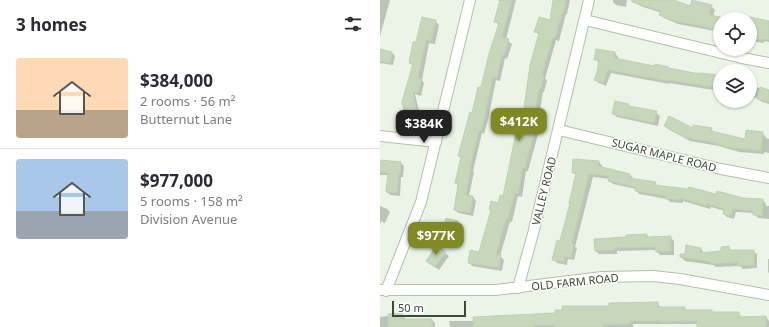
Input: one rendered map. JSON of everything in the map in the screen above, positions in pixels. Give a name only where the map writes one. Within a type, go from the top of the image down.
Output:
[{"type":"street","points":[[383,290],[422,202],[470,0]]},
{"type":"street","name":"VALLEY ROAD","points":[[518,288],[559,130],[589,0]]},
{"type":"street","points":[[584,20],[742,58],[769,63]]},
{"type":"street","name":"SUGAR MAPLE ROAD","points":[[559,130],[721,169],[769,178]]},
{"type":"street","points":[[380,136],[436,142]]},
{"type":"street","name":"OLD FARM ROAD","points":[[383,290],[487,291],[602,277],[653,276],[680,279],[769,295]]},
{"type":"building","points":[[500,0],[512,0],[502,37],[509,39],[504,56],[502,55],[497,78],[493,77],[485,116],[481,131],[479,130],[470,168],[466,195],[473,196],[470,213],[454,210],[458,184],[455,183],[461,157],[458,156],[470,112],[472,113],[478,87],[481,87],[489,54],[499,23],[494,22]]},
{"type":"building","points":[[553,0],[566,0],[564,12],[563,11],[555,38],[553,37],[542,75],[544,76],[541,89],[539,89],[533,126],[536,126],[525,168],[523,168],[518,194],[515,193],[496,255],[501,255],[499,268],[468,263],[470,250],[479,252],[491,210],[489,210],[491,201],[498,203],[500,195],[503,196],[519,122],[522,123],[530,65],[539,33],[534,32],[539,17],[550,20]]},
{"type":"building","points":[[632,0],[674,0],[690,6],[692,0],[712,5],[709,15],[713,16],[713,29],[674,21],[659,15],[661,11],[632,2]]},
{"type":"building","points":[[422,17],[436,20],[431,41],[426,40],[418,78],[422,79],[418,93],[413,92],[417,112],[405,115],[402,102],[413,64],[409,63],[413,42],[416,42]]},
{"type":"building","points":[[757,18],[769,21],[769,40],[757,39]]},
{"type":"building","points":[[380,49],[392,52],[390,63],[380,61]]},
{"type":"building","points":[[596,49],[615,52],[614,58],[654,66],[655,64],[700,74],[713,74],[713,87],[666,81],[608,70],[603,83],[594,80],[597,73],[599,60],[594,60]]},
{"type":"building","points":[[760,87],[769,90],[769,102],[757,99]]},
{"type":"building","points":[[615,101],[629,104],[628,106],[657,111],[654,123],[612,114]]},
{"type":"building","points":[[669,116],[693,128],[693,125],[712,128],[711,131],[745,139],[746,130],[763,132],[761,151],[736,149],[715,144],[716,143],[686,138],[664,126]]},
{"type":"building","points":[[573,159],[599,161],[598,166],[630,174],[629,178],[656,182],[655,185],[688,189],[689,187],[716,194],[717,191],[743,198],[763,199],[762,216],[753,215],[753,211],[733,209],[731,216],[723,214],[724,209],[707,204],[707,206],[680,198],[680,200],[666,199],[666,196],[635,191],[635,187],[608,181],[609,176],[589,174],[572,244],[574,244],[571,258],[565,256],[564,262],[552,260],[557,240],[560,241],[570,203],[576,173],[572,173]]},
{"type":"building","points":[[380,160],[401,162],[397,193],[386,192],[388,173],[380,172]]},
{"type":"building","points":[[446,218],[458,221],[454,235],[442,232]]},
{"type":"building","points":[[647,234],[647,237],[671,236],[671,251],[656,252],[655,247],[614,248],[614,250],[595,251],[594,239]]},
{"type":"building","points":[[437,245],[446,252],[435,267],[426,261]]},
{"type":"building","points":[[686,245],[701,248],[700,253],[721,251],[721,247],[729,246],[729,250],[754,250],[754,265],[738,266],[738,262],[711,264],[711,262],[680,257],[680,254],[685,254]]},
{"type":"building","points":[[658,302],[658,307],[685,307],[685,310],[712,310],[712,312],[739,312],[739,317],[766,316],[766,327],[697,327],[697,321],[630,321],[630,324],[603,325],[603,327],[555,327],[555,325],[534,325],[534,327],[474,327],[473,317],[555,313],[555,310],[562,310],[562,306],[609,306],[609,303]]},
{"type":"building","points":[[402,313],[403,319],[432,319],[432,327],[388,327],[388,314]]}]
